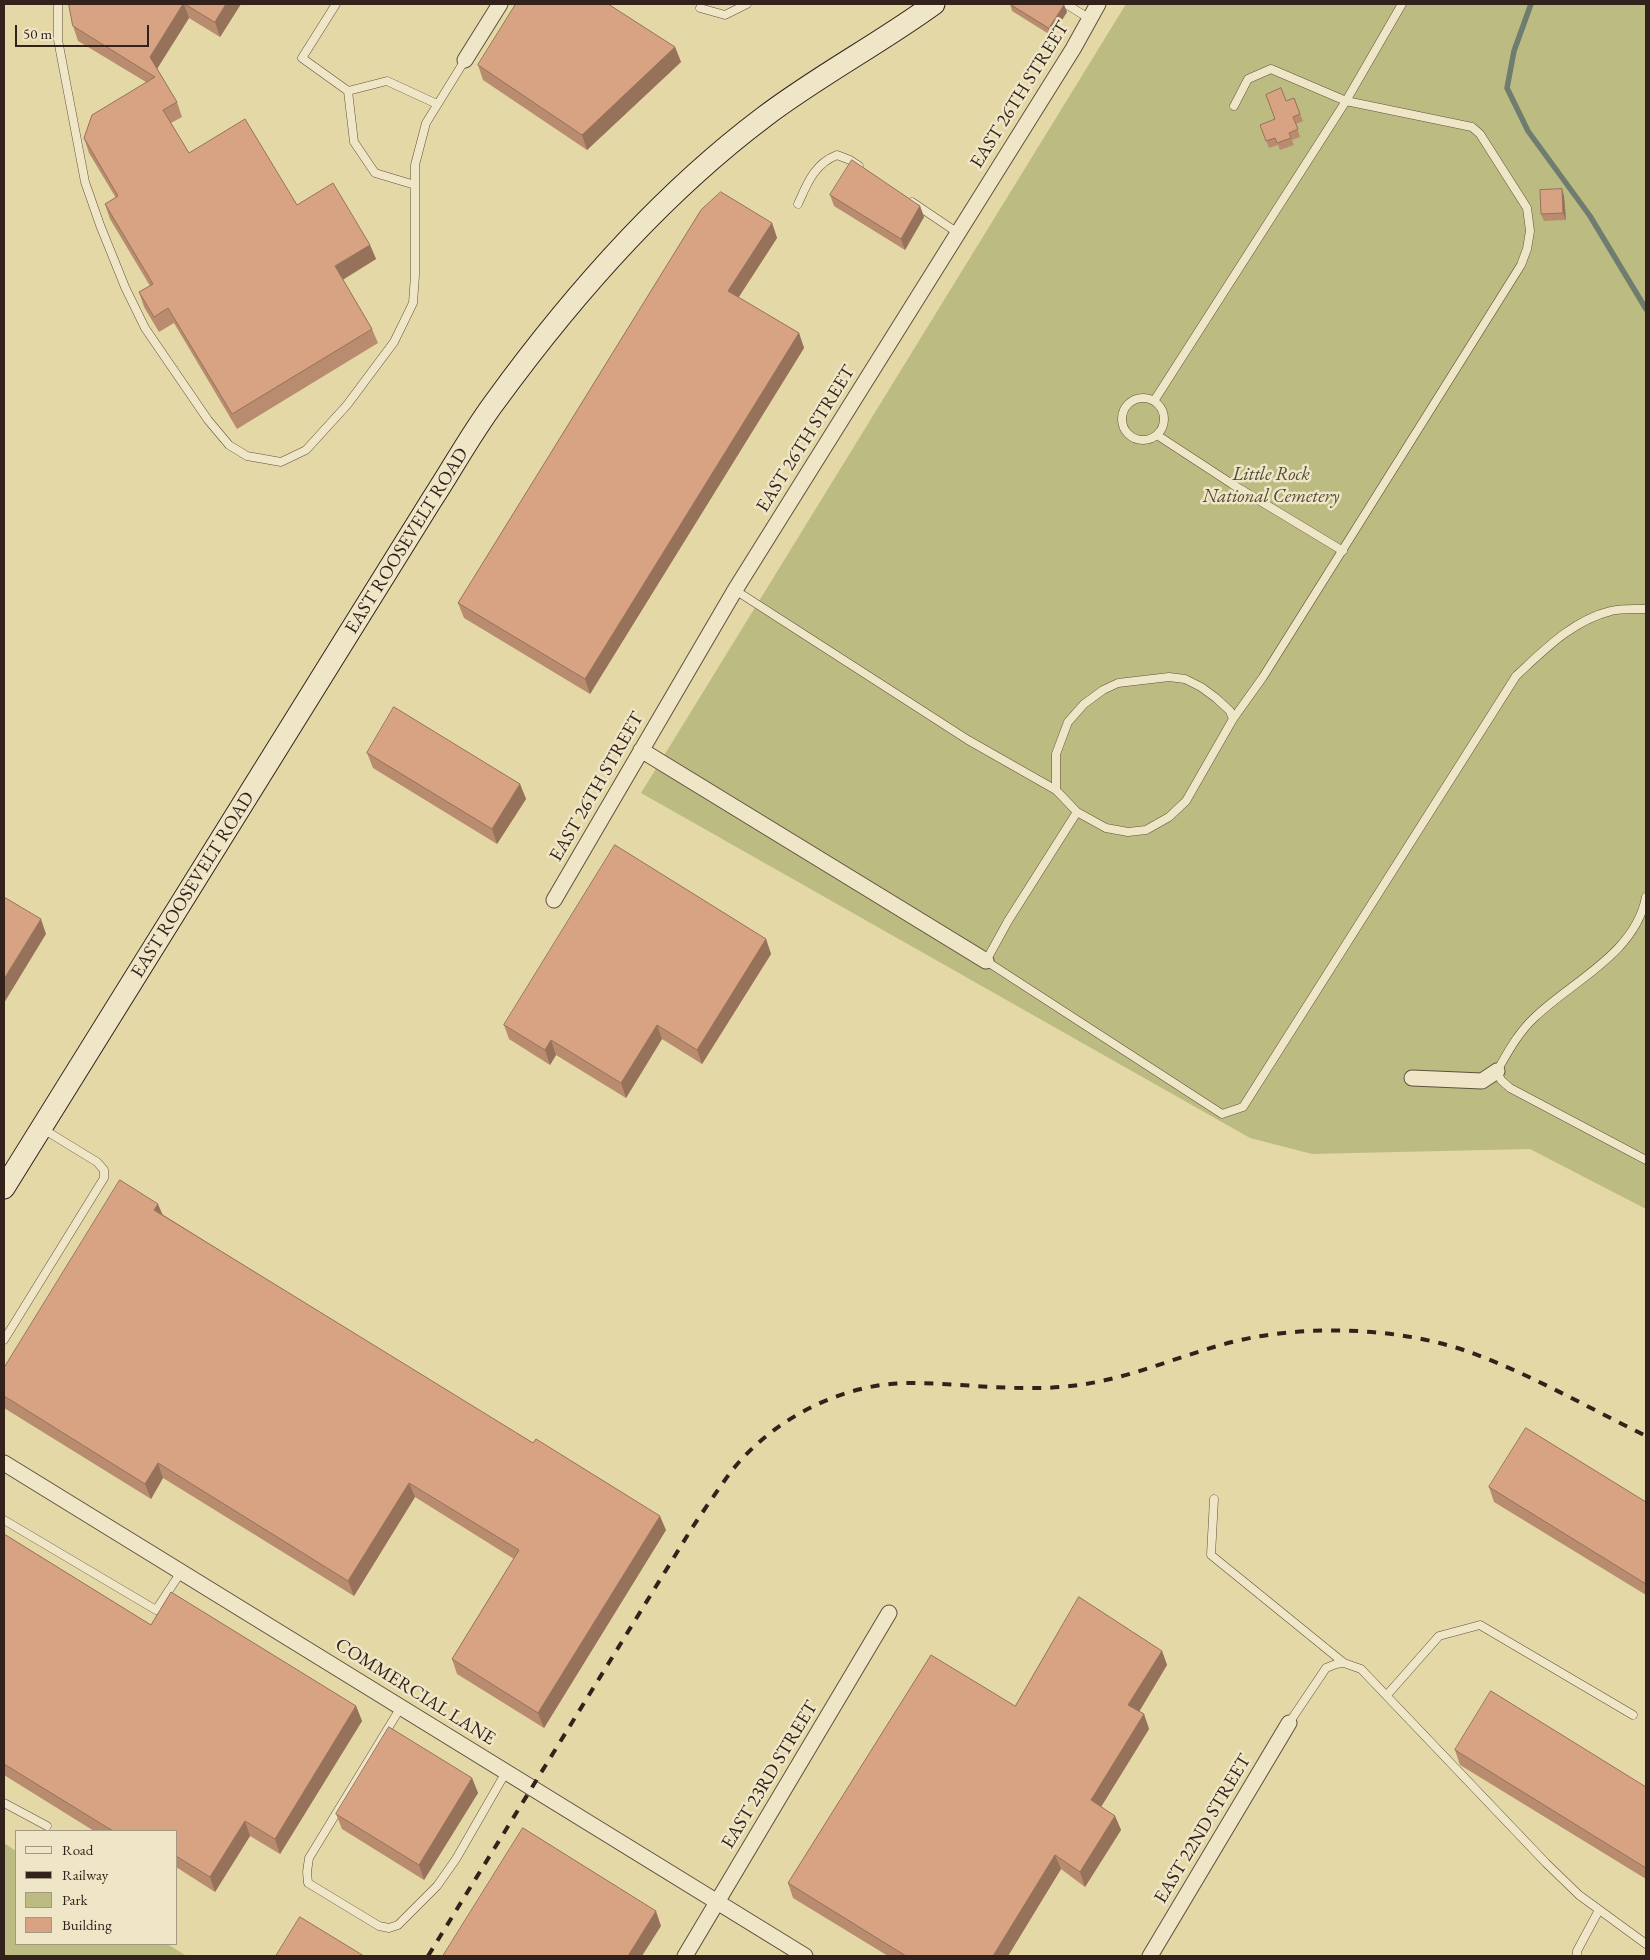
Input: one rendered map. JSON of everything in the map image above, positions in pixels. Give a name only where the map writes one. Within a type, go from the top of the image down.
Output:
[{"type":"main road","name":"EAST ROOSEVELT ROAD","points":[[4,1188],[493,404],[544,336],[588,283],[630,238],[683,186],[741,135],[789,98],[934,4]]},
{"type":"street","points":[[465,60],[500,4]]},
{"type":"street","name":"EAST 26TH STREET","points":[[554,900],[735,590],[1073,49],[1098,4]]},
{"type":"street","points":[[641,750],[986,961]]},
{"type":"street","points":[[1412,1078],[1482,1081],[1497,1071]]},
{"type":"street","name":"COMMERCIAL LANE","points":[[4,1463],[805,1956]]},
{"type":"street","name":"EAST 23RD STREET","points":[[685,1956],[889,1614]]},
{"type":"street","name":"EAST 22ND STREET","points":[[1150,1956],[1290,1723]]},
{"type":"lane","points":[[58,4],[58,40],[85,182],[125,287],[145,328],[208,420],[229,445],[247,456],[281,462],[306,450],[348,405],[394,342],[413,303],[415,275],[415,166],[426,122],[465,60]]},
{"type":"lane","points":[[336,4],[302,58],[348,91],[354,142],[375,173],[415,186]]},
{"type":"lane","points":[[700,8],[725,15],[747,4]]},
{"type":"lane","points":[[1066,4],[1090,19]]},
{"type":"lane","points":[[1154,401],[1346,101],[1402,4]]},
{"type":"lane","points":[[735,590],[968,740],[1056,790],[1077,812],[1106,828],[1128,832],[1146,830],[1169,817],[1186,801],[1234,719],[1263,677],[1457,366],[1507,290],[1521,266],[1527,249],[1530,231],[1527,208],[1480,134],[1472,127],[1346,101],[1270,69],[1248,79],[1234,106]]},
{"type":"lane","points":[[348,91],[388,81],[437,104]]},
{"type":"lane","points":[[798,204],[813,172],[828,159],[837,155],[850,160],[865,170]]},
{"type":"lane","points":[[904,196],[958,233]]},
{"type":"lane","points":[[1148,399],[1154,401],[1163,411],[1164,417],[1161,430],[1157,435],[1144,440],[1131,436],[1123,425],[1122,418],[1128,405],[1134,401],[1148,399]]},
{"type":"lane","points":[[1157,435],[1232,484],[1343,551]]},
{"type":"lane","points":[[1077,812],[1008,921],[986,961],[1222,1114],[1244,1107],[1516,676],[1543,650],[1578,623],[1612,610],[1646,609]]},
{"type":"lane","points":[[1056,790],[1056,754],[1068,722],[1084,704],[1103,690],[1118,683],[1169,677],[1185,679],[1201,687],[1216,698],[1230,711],[1234,719]]},
{"type":"lane","points":[[1646,897],[1644,907],[1631,934],[1613,953],[1533,1019],[1515,1040],[1497,1071],[1501,1080],[1510,1088],[1646,1160]]},
{"type":"lane","points":[[4,1340],[104,1178],[104,1170],[97,1162],[41,1128]]},
{"type":"lane","points":[[1214,1499],[1211,1555],[1344,1663],[1361,1669],[1546,1863],[1579,1895],[1646,1944]]},
{"type":"lane","points":[[4,1520],[156,1610],[181,1572]]},
{"type":"lane","points":[[1387,1695],[1438,1636],[1480,1625],[1633,1715]]},
{"type":"lane","points":[[1290,1723],[1326,1668],[1344,1663]]},
{"type":"lane","points":[[401,1708],[308,1858],[308,1883],[371,1922],[388,1928],[398,1925],[437,1886],[456,1859],[506,1772]]},
{"type":"lane","points":[[4,1802],[47,1826]]},
{"type":"lane","points":[[1578,1956],[1577,1951],[1599,1910]]},
{"type":"green space","name":"Little Rock National Cemetery","points":[[1126,4],[1646,4],[1646,1209],[1530,1149],[1312,1154],[1250,1138],[641,793]]},
{"type":"green space","points":[[4,1843],[15,1850],[15,1945],[169,1945],[187,1956],[4,1956]]},
{"type":"building","points":[[69,4],[183,4],[150,57],[177,102],[163,110],[189,153],[245,119],[297,205],[333,183],[370,245],[335,266],[372,329],[232,414],[168,308],[154,317],[139,292],[153,284],[105,204],[118,196],[84,138],[92,115],[155,77],[73,26]]},
{"type":"building","points":[[185,4],[226,4],[215,22]]},
{"type":"building","points":[[516,4],[608,4],[675,47],[582,135],[478,65]]},
{"type":"building","points":[[1010,4],[1062,4],[1064,5],[1049,28]]},
{"type":"building","points":[[1281,88],[1286,101],[1294,98],[1300,114],[1293,117],[1298,129],[1289,133],[1291,138],[1277,143],[1275,138],[1266,141],[1260,125],[1275,119],[1266,95]]},
{"type":"building","points":[[852,160],[920,206],[901,239],[830,195]]},
{"type":"building","points":[[1562,189],[1563,213],[1541,214],[1540,190]]},
{"type":"building","points":[[721,192],[772,223],[728,291],[799,333],[585,679],[458,603],[701,210]]},
{"type":"building","points":[[394,707],[520,784],[492,829],[367,753]]},
{"type":"building","points":[[615,845],[766,939],[697,1050],[657,1025],[621,1083],[551,1040],[545,1050],[504,1025]]},
{"type":"building","points":[[4,897],[41,919],[4,979]]},
{"type":"building","points":[[120,1180],[158,1204],[154,1210],[533,1443],[536,1439],[660,1516],[538,1713],[452,1659],[519,1550],[409,1483],[348,1581],[158,1463],[145,1484],[4,1396],[4,1368]]},
{"type":"building","points":[[1526,1428],[1646,1502],[1646,1584],[1489,1487]]},
{"type":"building","points":[[4,1534],[151,1625],[171,1592],[356,1706],[275,1839],[245,1821],[210,1877],[178,1857],[178,1830],[111,1830],[4,1764]]},
{"type":"building","points":[[1079,1597],[1162,1651],[1128,1705],[1144,1714],[1091,1800],[1115,1816],[1080,1872],[1055,1855],[993,1956],[906,1956],[788,1883],[931,1655],[1015,1706]]},
{"type":"building","points":[[1491,1691],[1646,1787],[1646,1868],[1455,1750]]},
{"type":"building","points":[[389,1727],[472,1778],[419,1865],[336,1814]]},
{"type":"building","points":[[523,1828],[656,1911],[628,1956],[443,1956]]},
{"type":"building","points":[[300,1917],[364,1956],[276,1956]]},
{"type":"waterway","points":[[1531,4],[1514,51],[1507,88],[1528,131],[1590,216],[1646,309]]},
{"type":"railway","points":[[428,1956],[692,1528],[730,1473],[747,1454],[786,1421],[832,1398],[857,1390],[907,1383],[1015,1388],[1079,1385],[1123,1376],[1211,1348],[1255,1337],[1281,1333],[1336,1330],[1393,1334],[1447,1345],[1472,1353],[1538,1382],[1646,1436]]}]
